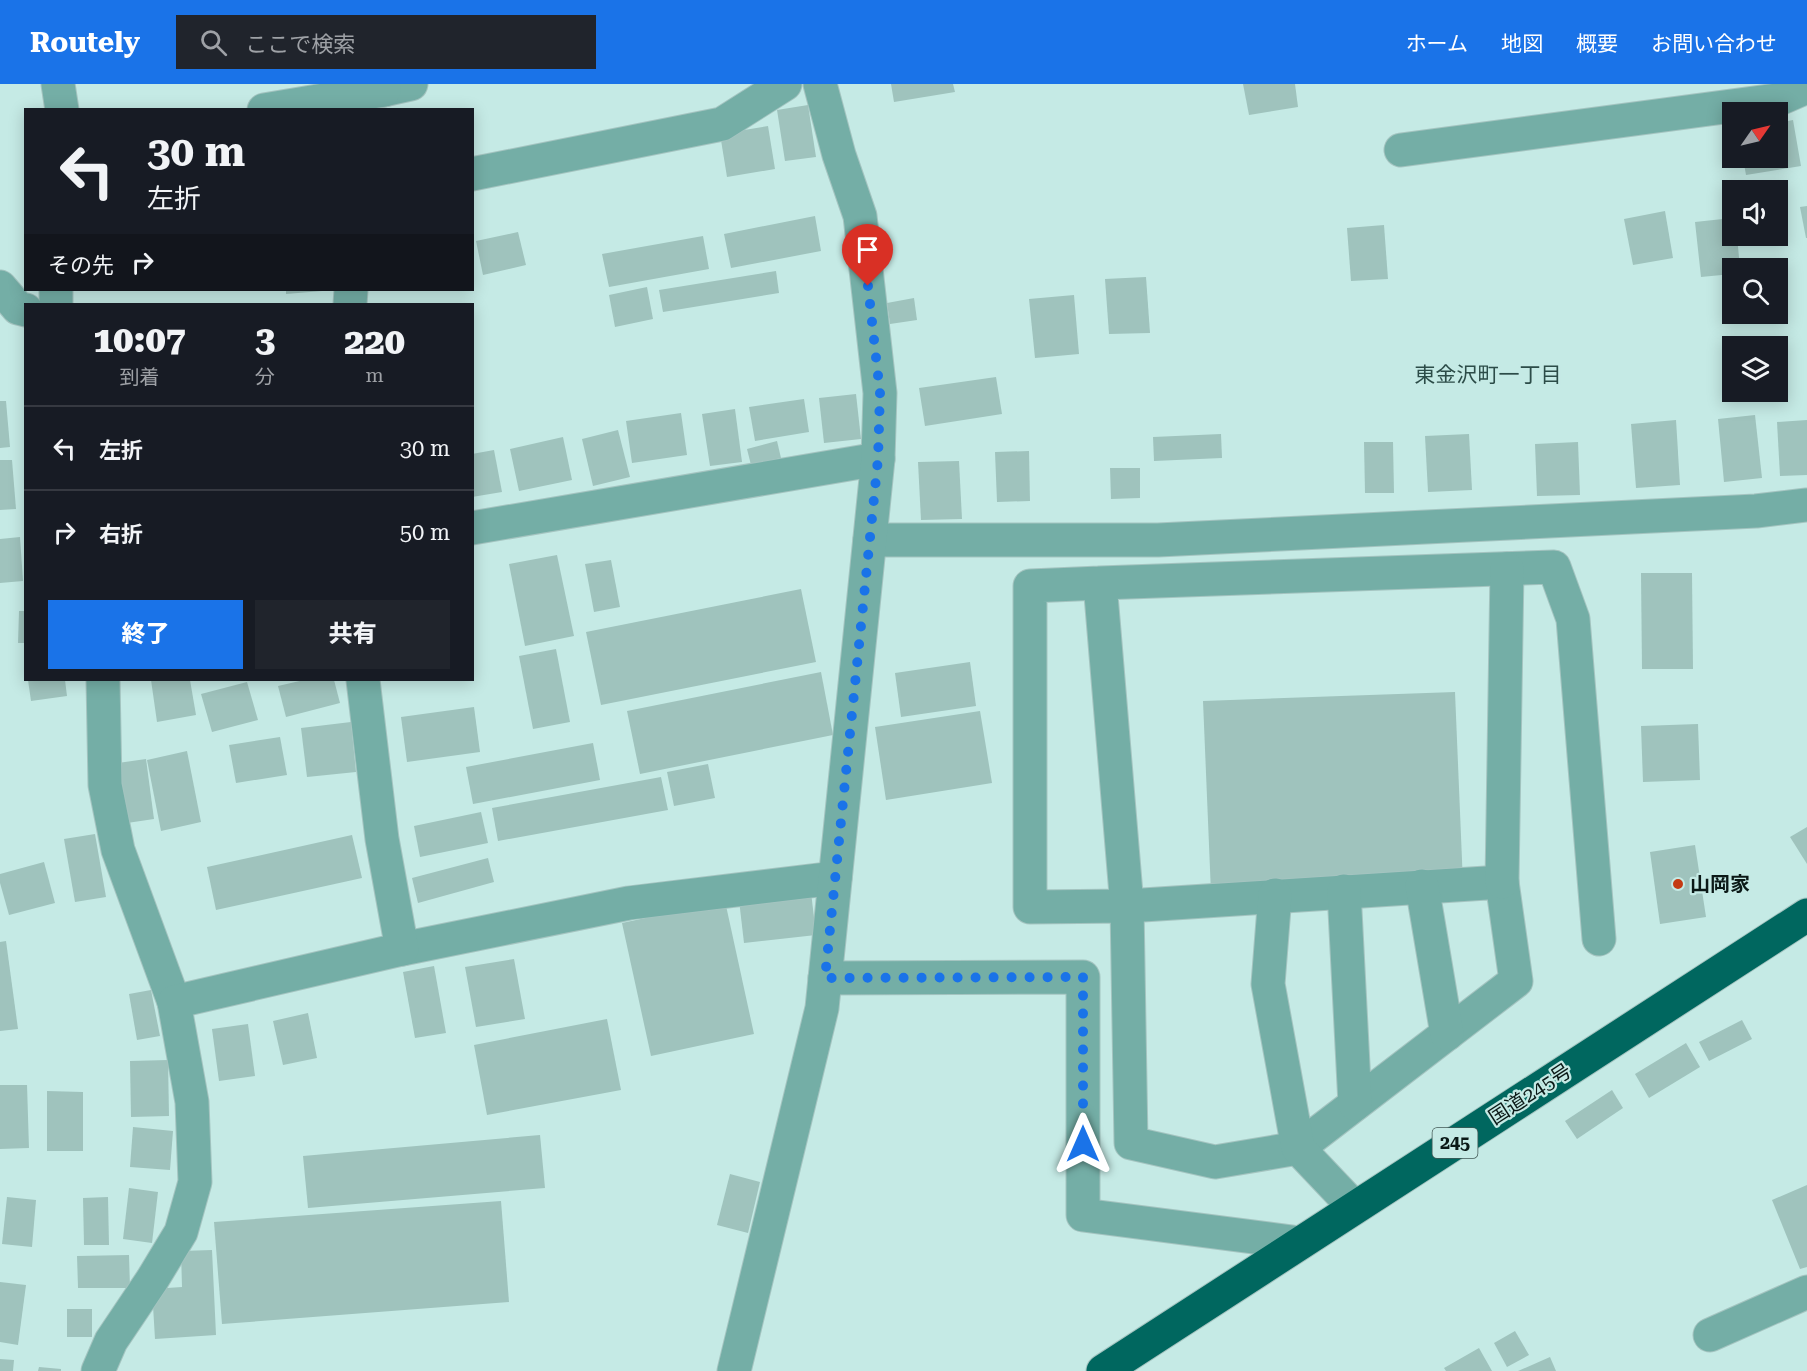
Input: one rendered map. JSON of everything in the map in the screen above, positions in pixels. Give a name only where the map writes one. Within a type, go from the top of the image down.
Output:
[{"type":"highway","name":"国道245号","points":[[1103,1371],[1807,915]]},
{"type":"street","points":[[58,84],[62,108]]},
{"type":"street","points":[[474,174],[722,124],[785,84]]},
{"type":"street","points":[[734,1371],[822,1008],[878,459],[880,393],[860,216],[839,155],[820,84]]},
{"type":"street","points":[[275,108],[392,86]]},
{"type":"street","points":[[1401,150],[1777,100],[1807,87]]},
{"type":"street","points":[[0,286],[18,308],[24,310]]},
{"type":"street","points":[[474,528],[878,459]]},
{"type":"street","points":[[870,540],[1158,540],[1756,511],[1807,505]]},
{"type":"street","points":[[1502,882],[1127,906],[1030,907],[1030,586],[1554,567],[1573,619],[1599,939]]},
{"type":"street","points":[[1100,583],[1127,906],[1131,1143],[1215,1162],[1298,1148],[1516,981],[1502,882],[1507,569]]},
{"type":"street","points":[[98,1371],[111,1341],[181,1232],[195,1182],[192,1102],[174,1002],[118,850],[105,785],[103,681]]},
{"type":"street","points":[[363,681],[382,839],[402,949]]},
{"type":"street","points":[[174,1002],[402,949],[629,903],[835,878]]},
{"type":"street","points":[[1422,886],[1447,1034]]},
{"type":"street","points":[[1344,891],[1355,1104]]},
{"type":"street","points":[[1275,895],[1268,984],[1298,1148],[1354,1208]]},
{"type":"street","points":[[825,978],[1083,977],[1083,1215],[1300,1243]]},
{"type":"street","points":[[1710,1335],[1807,1292]]},
{"type":"building","points":[[891,84],[953,84],[955,92],[894,102]]},
{"type":"building","points":[[1243,84],[1295,84],[1298,107],[1249,115]]},
{"type":"building","points":[[808,105],[816,157],[785,161],[777,110]]},
{"type":"building","points":[[1793,120],[1801,166],[1746,175],[1745,168],[1788,168],[1788,121]]},
{"type":"building","points":[[768,126],[775,169],[727,177],[720,134]]},
{"type":"building","points":[[1807,206],[1807,238],[1806,238],[1800,207]]},
{"type":"building","points":[[1665,211],[1673,258],[1633,265],[1624,219]]},
{"type":"building","points":[[815,216],[821,251],[731,268],[724,234]]},
{"type":"building","points":[[1722,219],[1722,246],[1738,246],[1739,258],[1722,258],[1722,275],[1701,277],[1695,222]]},
{"type":"building","points":[[1384,225],[1388,279],[1351,281],[1347,228]]},
{"type":"building","points":[[518,232],[526,265],[483,275],[476,241]]},
{"type":"building","points":[[703,236],[709,269],[609,287],[602,254]]},
{"type":"building","points":[[776,271],[779,293],[663,312],[659,290]]},
{"type":"building","points":[[1146,277],[1150,333],[1109,334],[1105,279]]},
{"type":"building","points":[[647,287],[653,319],[615,327],[609,295]]},
{"type":"building","points":[[286,291],[322,291],[286,294]]},
{"type":"building","points":[[1074,295],[1079,354],[1035,358],[1029,299]]},
{"type":"building","points":[[914,298],[917,320],[890,324],[887,303]]},
{"type":"building","points":[[996,377],[1002,414],[925,426],[919,388]]},
{"type":"building","points":[[856,394],[861,439],[824,443],[819,398]]},
{"type":"building","points":[[804,399],[809,432],[755,441],[749,407]]},
{"type":"building","points":[[0,401],[6,401],[10,447],[0,448]]},
{"type":"building","points":[[735,409],[742,462],[710,466],[702,414]]},
{"type":"building","points":[[681,413],[687,455],[632,463],[626,421]]},
{"type":"building","points":[[1755,415],[1762,478],[1724,482],[1718,419]]},
{"type":"building","points":[[1676,420],[1680,485],[1636,488],[1631,424]]},
{"type":"building","points":[[1807,420],[1807,475],[1780,476],[1777,422]]},
{"type":"building","points":[[618,430],[630,477],[593,486],[582,439]]},
{"type":"building","points":[[1221,434],[1222,458],[1154,461],[1153,437]]},
{"type":"building","points":[[1469,434],[1472,490],[1428,492],[1425,436]]},
{"type":"building","points":[[563,437],[572,480],[519,491],[510,449]]},
{"type":"building","points":[[777,441],[781,458],[751,465],[747,449]]},
{"type":"building","points":[[1364,442],[1393,442],[1394,493],[1365,493]]},
{"type":"building","points":[[1578,442],[1580,495],[1537,496],[1535,444]]},
{"type":"building","points":[[494,450],[502,492],[474,497],[474,454]]},
{"type":"building","points":[[1029,451],[1030,501],[997,502],[995,452]]},
{"type":"building","points":[[0,460],[12,460],[16,509],[0,510]]},
{"type":"building","points":[[959,461],[962,519],[921,520],[918,462]]},
{"type":"building","points":[[1110,468],[1140,468],[1140,498],[1111,499]]},
{"type":"building","points":[[20,537],[23,581],[0,583],[0,539]]},
{"type":"building","points":[[557,555],[574,636],[525,646],[509,564]]},
{"type":"building","points":[[611,560],[620,607],[594,612],[585,564]]},
{"type":"building","points":[[1641,573],[1692,573],[1693,669],[1642,669]]},
{"type":"building","points":[[801,589],[816,662],[601,705],[586,632]]},
{"type":"building","points":[[19,611],[24,611],[24,643],[18,643]]},
{"type":"building","points":[[556,649],[570,722],[533,729],[519,656]]},
{"type":"building","points":[[970,662],[976,706],[901,717],[895,673]]},
{"type":"building","points":[[821,672],[833,735],[640,774],[627,711]]},
{"type":"building","points":[[28,681],[65,681],[67,696],[31,701]]},
{"type":"building","points":[[151,681],[190,681],[196,715],[157,722]]},
{"type":"building","points":[[300,681],[334,681],[340,703],[286,717],[278,686]]},
{"type":"building","points":[[247,682],[258,720],[212,732],[201,694]]},
{"type":"building","points":[[1455,692],[1463,884],[1211,893],[1203,701]]},
{"type":"building","points":[[474,707],[480,752],[407,762],[401,717]]},
{"type":"building","points":[[980,711],[992,783],[886,800],[875,727]]},
{"type":"building","points":[[351,722],[356,772],[307,777],[301,728]]},
{"type":"building","points":[[1698,724],[1700,780],[1643,782],[1641,726]]},
{"type":"building","points":[[280,737],[287,775],[236,783],[229,745]]},
{"type":"building","points":[[593,743],[600,780],[473,804],[466,767]]},
{"type":"building","points":[[187,751],[201,822],[161,831],[147,760]]},
{"type":"building","points":[[146,759],[154,819],[127,823],[118,763]]},
{"type":"building","points":[[708,764],[715,798],[674,806],[667,772]]},
{"type":"building","points":[[661,777],[668,810],[498,841],[492,808]]},
{"type":"building","points":[[481,812],[488,843],[420,857],[414,826]]},
{"type":"building","points":[[1807,827],[1807,864],[1790,837]]},
{"type":"building","points":[[95,834],[106,897],[75,902],[64,839]]},
{"type":"building","points":[[352,835],[362,878],[216,910],[207,867]]},
{"type":"building","name":"山岡家","points":[[1695,845],[1706,917],[1660,924],[1650,852]]},
{"type":"building","points":[[488,858],[494,882],[418,903],[412,878]]},
{"type":"building","points":[[44,862],[55,903],[9,915],[0,883],[0,874]]},
{"type":"building","points":[[811,892],[816,935],[744,943],[739,900]]},
{"type":"building","points":[[725,901],[754,1034],[651,1056],[622,923]]},
{"type":"building","points":[[6,941],[18,1029],[0,1031],[0,942]]},
{"type":"building","points":[[514,959],[525,1019],[476,1027],[465,967]]},
{"type":"building","points":[[434,966],[446,1033],[415,1038],[403,972]]},
{"type":"building","points":[[151,990],[160,1036],[137,1040],[129,994]]},
{"type":"building","points":[[308,1013],[317,1058],[283,1065],[273,1021]]},
{"type":"building","points":[[607,1019],[621,1090],[487,1115],[474,1045]]},
{"type":"building","points":[[1742,1020],[1752,1039],[1709,1061],[1699,1042]]},
{"type":"building","points":[[248,1024],[255,1076],[219,1081],[212,1029]]},
{"type":"building","points":[[1686,1043],[1700,1067],[1649,1098],[1635,1074]]},
{"type":"building","points":[[168,1060],[169,1116],[131,1117],[130,1061]]},
{"type":"building","points":[[0,1085],[27,1085],[29,1148],[0,1149]]},
{"type":"building","points":[[1612,1090],[1623,1108],[1577,1139],[1565,1121]]},
{"type":"building","points":[[47,1091],[83,1092],[83,1151],[47,1151]]},
{"type":"building","points":[[133,1127],[173,1131],[170,1170],[130,1167]]},
{"type":"building","points":[[540,1135],[545,1188],[308,1208],[303,1156]]},
{"type":"building","points":[[730,1174],[760,1182],[748,1233],[717,1225]]},
{"type":"building","points":[[1807,1185],[1807,1267],[1800,1269],[1772,1200]]},
{"type":"building","points":[[129,1188],[158,1192],[152,1243],[123,1239]]},
{"type":"building","points":[[7,1197],[36,1200],[32,1247],[2,1244]]},
{"type":"building","points":[[108,1197],[109,1245],[84,1245],[83,1198]]},
{"type":"building","points":[[501,1201],[509,1302],[222,1324],[214,1222]]},
{"type":"building","points":[[212,1250],[216,1335],[155,1339],[152,1289],[182,1287],[181,1251]]},
{"type":"building","points":[[129,1255],[130,1288],[78,1288],[77,1256]]},
{"type":"building","points":[[0,1282],[26,1285],[18,1345],[0,1342]]},
{"type":"building","points":[[67,1309],[92,1309],[92,1337],[67,1337]]},
{"type":"building","points":[[1515,1331],[1529,1355],[1507,1367],[1494,1343]]},
{"type":"building","points":[[1479,1348],[1492,1371],[1446,1371],[1444,1368]]},
{"type":"building","points":[[1550,1357],[1556,1371],[1518,1371]]},
{"type":"building","points":[[0,1359],[14,1360],[13,1371],[0,1371]]},
{"type":"building","points":[[39,1367],[61,1369],[61,1371],[38,1371]]},
{"type":"place","name":"山岡家","points":[[1678,884]]},
{"type":"district","name":"東金沢町一丁目","points":[[1488,375]]},
{"type":"route","points":[[868,286],[880,393],[878,459],[825,978],[1083,977],[1083,1144]]}]
